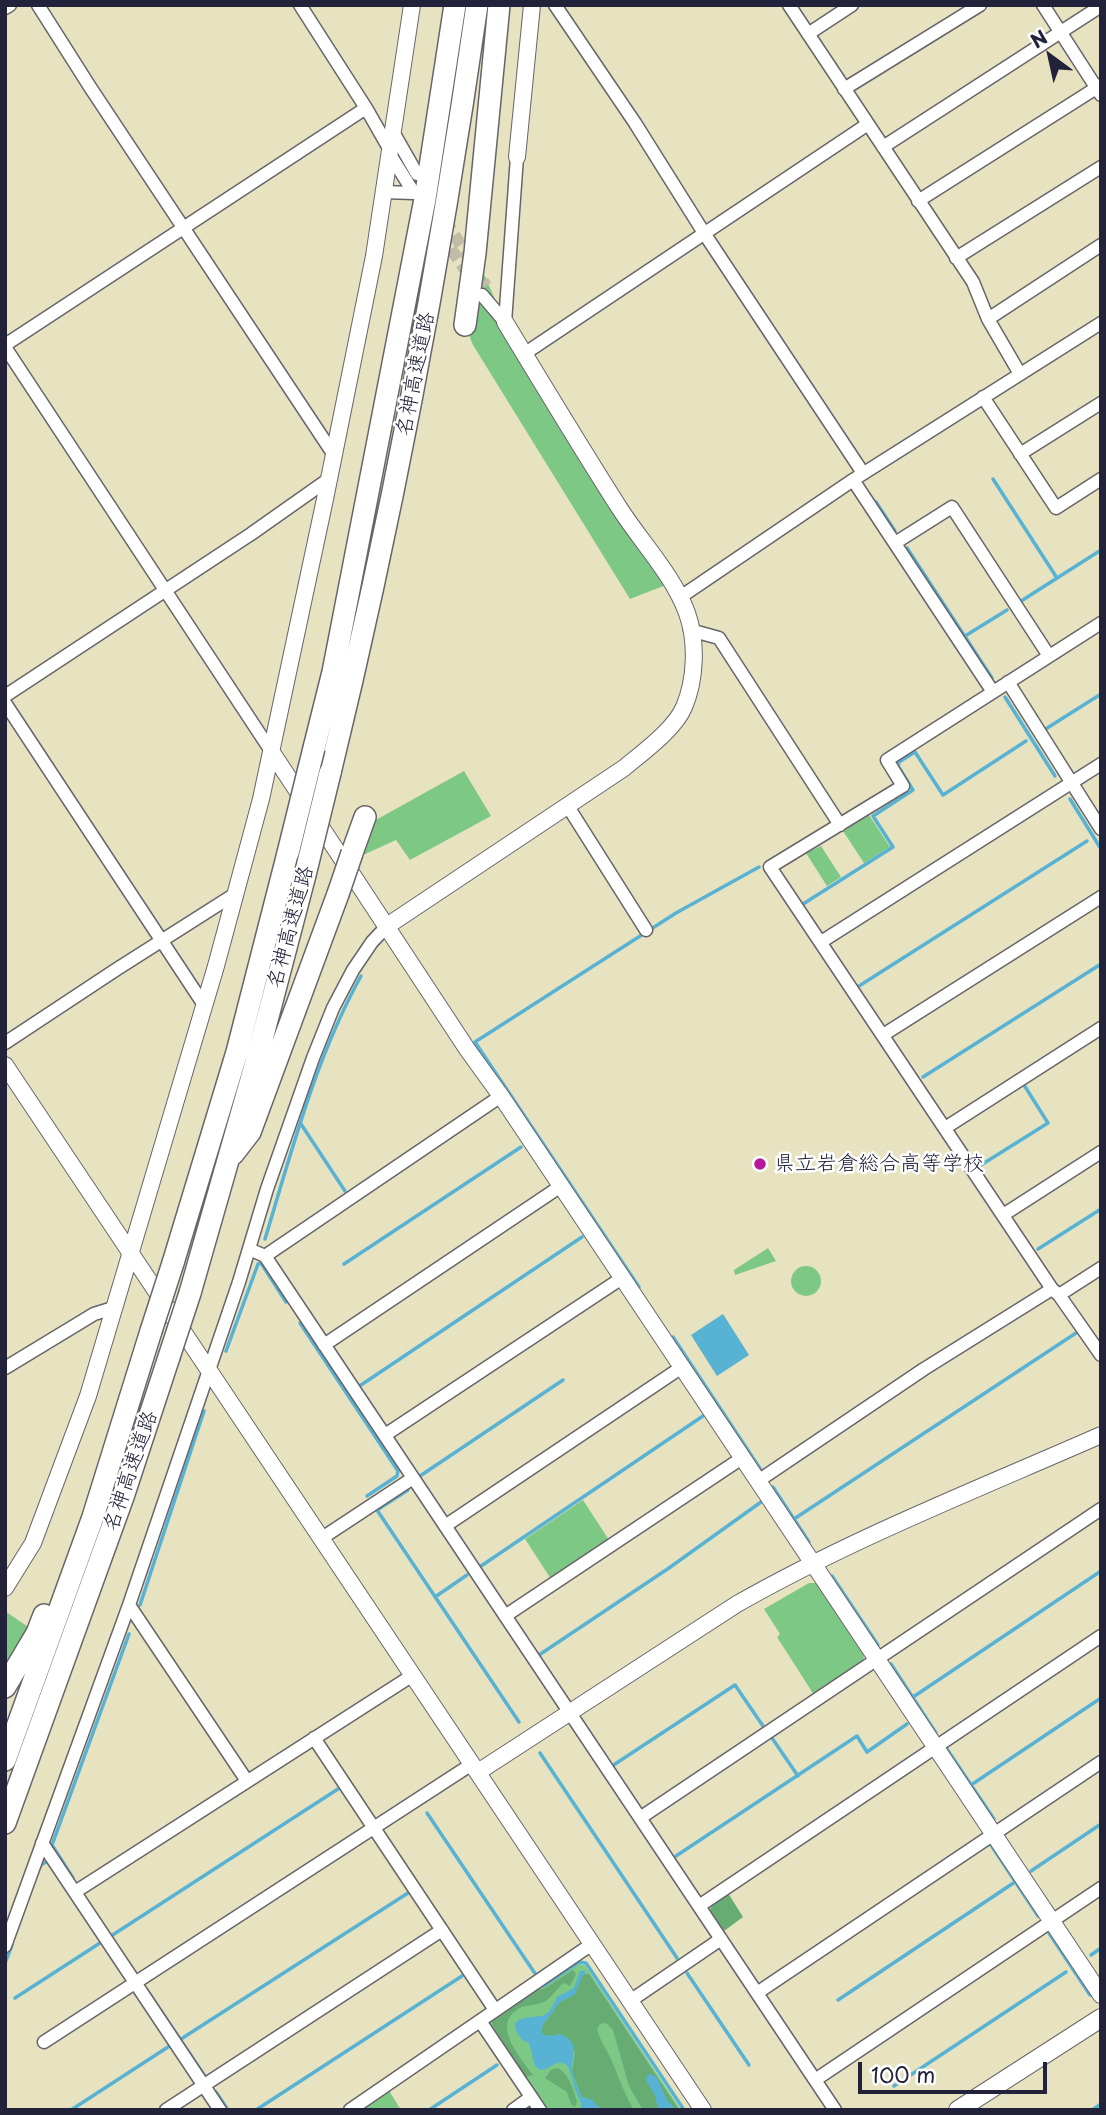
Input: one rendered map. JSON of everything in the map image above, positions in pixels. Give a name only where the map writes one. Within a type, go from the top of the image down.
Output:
[{"type":"highway","name":"名神高速道路","points":[[5,1760],[93,1517],[237,1052],[333,672],[425,199],[455,5]]},
{"type":"highway","name":"名神高速道路","points":[[5,1823],[127,1486],[190,1293],[258,1054],[305,875],[354,676],[421,353],[477,5]]},
{"type":"highway","points":[[466,325],[499,5]]},
{"type":"highway","points":[[225,1166],[250,1132],[365,817]]},
{"type":"highway","points":[[5,1687],[37,1633],[67,1554],[93,1517]]},
{"type":"main road","points":[[958,2110],[1101,2018]]},
{"type":"street","points":[[5,8],[10,5]]},
{"type":"street","points":[[38,5],[334,455]]},
{"type":"street","points":[[300,5],[366,108],[414,193],[383,192]]},
{"type":"street","points":[[5,1588],[33,1543],[88,1396],[204,1005],[261,799],[374,256],[412,5]]},
{"type":"street","points":[[503,320],[532,5]]},
{"type":"street","points":[[555,5],[635,123],[858,477],[895,543],[993,692]]},
{"type":"street","points":[[789,5],[973,282],[988,319],[1020,374]]},
{"type":"street","points":[[808,34],[852,5]]},
{"type":"street","points":[[844,89],[980,5]]},
{"type":"street","points":[[918,201],[1099,89],[1042,5]]},
{"type":"street","points":[[883,147],[1101,6]]},
{"type":"street","points":[[366,108],[5,346],[467,1049],[1101,1995]]},
{"type":"street","points":[[524,354],[868,124]]},
{"type":"street","points":[[393,132],[417,174]]},
{"type":"street","points":[[957,258],[1101,167]]},
{"type":"street","points":[[988,319],[1101,245]]},
{"type":"street","points":[[5,1946],[129,1605],[304,1084],[333,1008],[372,942],[387,926],[624,768],[659,738],[684,709],[693,676],[693,647],[687,613],[668,578],[622,512],[484,290]]},
{"type":"street","points":[[679,598],[858,477],[1101,323]]},
{"type":"street","points":[[983,397],[1056,508],[1101,479]]},
{"type":"street","points":[[1020,454],[1101,402]]},
{"type":"street","points":[[5,696],[251,534],[329,479]]},
{"type":"street","points":[[895,543],[953,507],[1049,656]]},
{"type":"street","points":[[1101,623],[887,760],[903,786],[770,867],[1003,1215],[1101,1355]]},
{"type":"street","points":[[690,630],[719,638],[840,825]]},
{"type":"street","points":[[1008,682],[1101,830]]},
{"type":"street","points":[[5,703],[204,1005]]},
{"type":"street","points":[[821,943],[1101,764]]},
{"type":"street","points":[[568,805],[646,930]]},
{"type":"street","points":[[5,1044],[235,894]]},
{"type":"street","points":[[883,1035],[1101,897]]},
{"type":"street","points":[[944,1128],[1101,1028]]},
{"type":"street","points":[[5,1065],[703,2110]]},
{"type":"street","points":[[265,1256],[501,1096]]},
{"type":"street","points":[[1003,1215],[1101,1152]]},
{"type":"street","points":[[324,1345],[561,1186]]},
{"type":"street","points":[[249,1249],[265,1256],[835,2110]]},
{"type":"street","points":[[758,1481],[924,1369],[1101,1268]]},
{"type":"street","points":[[385,1435],[622,1278]]},
{"type":"street","points":[[5,1368],[94,1314],[113,1308]]},
{"type":"street","points":[[445,1526],[682,1367]]},
{"type":"street","points":[[44,2042],[374,1828],[569,1713],[737,1604],[813,1563],[1099,1440]]},
{"type":"street","points":[[505,1616],[742,1458]]},
{"type":"street","points":[[322,1538],[413,1478]]},
{"type":"street","points":[[640,1818],[1101,1509]]},
{"type":"street","points":[[129,1605],[247,1781]]},
{"type":"street","points":[[699,1906],[1101,1636]]},
{"type":"street","points":[[75,1892],[413,1675]]},
{"type":"street","points":[[314,1738],[495,2010]]},
{"type":"street","points":[[757,1993],[1101,1762]]},
{"type":"street","points":[[42,1843],[220,2110]]},
{"type":"street","points":[[815,2080],[1101,1888]]},
{"type":"street","points":[[166,2110],[442,1930]]},
{"type":"street","points":[[630,2000],[721,1939]]},
{"type":"street","points":[[354,2109],[592,1944]]},
{"type":"street","points":[[480,2021],[540,2110]]},
{"type":"street","points":[[513,2110],[531,2097]]},
{"type":"green space","points":[[475,253],[505,323],[671,583],[630,599],[473,345],[465,325]]},
{"type":"green space","points":[[464,771],[491,816],[410,860],[396,840],[361,856],[374,821]]},
{"type":"green space","points":[[869,815],[890,847],[864,863],[843,831]]},
{"type":"green space","points":[[821,846],[841,877],[827,886],[806,853]]},
{"type":"green space","points":[[768,1248],[776,1261],[735,1275],[734,1270]]},
{"type":"green space","points":[[806,1266],[817,1270],[821,1281],[817,1292],[806,1296],[795,1292],[791,1281],[795,1270]]},
{"type":"green space","points":[[583,1500],[609,1540],[551,1579],[525,1539]]},
{"type":"green space","points":[[809,1583],[816,1583],[864,1656],[863,1663],[814,1695],[777,1637],[780,1634],[764,1609]]},
{"type":"green space","points":[[5,1611],[37,1633],[5,1687]]},
{"type":"green space","points":[[728,1893],[743,1917],[724,1931],[710,1910],[712,1903]]},
{"type":"green space","points":[[579,1964],[585,1965],[681,2110],[545,2110],[490,2025],[490,2020]]},
{"type":"green space","points":[[573,1970],[576,1974],[570,1986],[564,1983],[544,2002],[521,2007],[510,2016],[507,2024],[511,2042],[533,2075],[525,2077],[492,2024],[493,2021],[539,1989],[544,1989]]},
{"type":"green space","points":[[585,1974],[589,1974],[679,2110],[643,2110],[629,2086],[613,2030],[606,2023],[600,2024],[598,2033],[634,2110],[602,2110],[592,2100],[582,2097],[572,2072],[575,2052],[560,2034],[552,2036],[541,2032],[560,2002],[575,1994]]},
{"type":"green space","points":[[558,2068],[570,2082],[577,2101],[575,2107],[571,2104],[567,2092],[545,2078],[551,2070]]},
{"type":"green space","points":[[388,2089],[401,2110],[365,2110],[365,2104]]},
{"type":"water","points":[[723,1314],[749,1355],[717,1376],[691,1335]]},
{"type":"water","points":[[580,1971],[585,1971],[585,1974],[575,1994],[560,2002],[541,2032],[552,2036],[560,2034],[571,2042],[574,2052],[573,2075],[582,2097],[592,2100],[602,2110],[581,2110],[569,2068],[565,2064],[559,2062],[540,2070],[535,2066],[529,2043],[519,2036],[515,2026],[519,2020],[549,2012],[557,1997],[574,1988]]},
{"type":"water","points":[[648,2074],[657,2079],[666,2098],[676,2110],[658,2109],[655,2096],[646,2080]]},
{"type":"waterway","points":[[993,479],[1057,578]]},
{"type":"waterway","points":[[876,502],[895,531]]},
{"type":"waterway","points":[[907,548],[992,678]]},
{"type":"waterway","points":[[1018,603],[1101,550]]},
{"type":"waterway","points":[[965,636],[1007,610]]},
{"type":"waterway","points":[[1044,730],[1101,694]]},
{"type":"waterway","points":[[1005,697],[1055,776]]},
{"type":"waterway","points":[[803,904],[893,847],[873,816],[913,790],[898,766],[899,762],[915,752],[943,795],[1026,741]]},
{"type":"waterway","points":[[1070,799],[1101,849]]},
{"type":"waterway","points":[[859,986],[1087,841]]},
{"type":"waterway","points":[[639,1287],[475,1042],[676,913],[759,867]]},
{"type":"waterway","points":[[923,1077],[1101,964]]},
{"type":"waterway","points":[[265,1239],[318,1071],[361,976]]},
{"type":"waterway","points":[[981,1165],[1048,1123],[1024,1085]]},
{"type":"waterway","points":[[301,1124],[345,1191]]},
{"type":"waterway","points":[[344,1264],[521,1147]]},
{"type":"waterway","points":[[1038,1249],[1101,1209]]},
{"type":"waterway","points":[[358,1387],[582,1237]]},
{"type":"waterway","points":[[226,1351],[258,1264],[261,1263],[286,1302]]},
{"type":"waterway","points":[[300,1323],[398,1471],[397,1476],[367,1496]]},
{"type":"waterway","points":[[794,1519],[1076,1333]]},
{"type":"waterway","points":[[673,1337],[761,1470]]},
{"type":"waterway","points":[[420,1476],[563,1380]]},
{"type":"waterway","points":[[140,1605],[204,1411]]},
{"type":"waterway","points":[[481,1566],[703,1416]]},
{"type":"waterway","points":[[773,1487],[809,1542]]},
{"type":"waterway","points":[[408,1490],[377,1510],[519,1722]]},
{"type":"waterway","points":[[539,1655],[669,1568],[761,1502]]},
{"type":"waterway","points":[[913,1697],[1101,1571]]},
{"type":"waterway","points":[[435,1597],[467,1575]]},
{"type":"waterway","points":[[832,1576],[878,1645]]},
{"type":"waterway","points":[[73,1878],[52,1845],[129,1634]]},
{"type":"waterway","points":[[891,1664],[936,1733]]},
{"type":"waterway","points":[[612,1766],[735,1685],[763,1726]]},
{"type":"waterway","points":[[971,1785],[1101,1698]]},
{"type":"waterway","points":[[676,1856],[857,1736],[867,1752],[907,1724]]},
{"type":"waterway","points":[[772,1738],[798,1776]]},
{"type":"waterway","points":[[947,1749],[994,1819]]},
{"type":"waterway","points":[[540,1753],[677,1958]]},
{"type":"waterway","points":[[111,1936],[338,1789]]},
{"type":"waterway","points":[[427,1813],[536,1975]]},
{"type":"waterway","points":[[1031,1871],[1101,1824]]},
{"type":"waterway","points":[[991,1845],[1038,1916]]},
{"type":"waterway","points":[[39,1869],[46,1862]]},
{"type":"waterway","points":[[838,2000],[1015,1882]]},
{"type":"waterway","points":[[181,2039],[408,1893]]},
{"type":"waterway","points":[[1049,1933],[1090,1995]]},
{"type":"waterway","points":[[15,1998],[100,1943]]},
{"type":"waterway","points":[[5,1963],[12,1945]]},
{"type":"waterway","points":[[1091,1955],[1101,1948]]},
{"type":"waterway","points":[[543,1986],[579,1962],[586,1963],[684,2110]]},
{"type":"waterway","points":[[894,2086],[1066,1972]]},
{"type":"waterway","points":[[687,1973],[749,2065]]},
{"type":"waterway","points":[[256,2110],[462,1976]]},
{"type":"waterway","points":[[147,1990],[204,2075]]},
{"type":"waterway","points":[[71,2110],[168,2047]]},
{"type":"waterway","points":[[429,2110],[497,2065]]},
{"type":"waterway","points":[[216,2092],[228,2110]]},
{"type":"waterway","points":[[1092,2110],[1101,2104]]},
{"type":"tunnel","points":[[426,189],[486,286]]},
{"type":"tunnel","points":[[441,234],[472,280]]},
{"type":"place","name":"県立岩倉総合高等学校","points":[[760,1164]]}]
